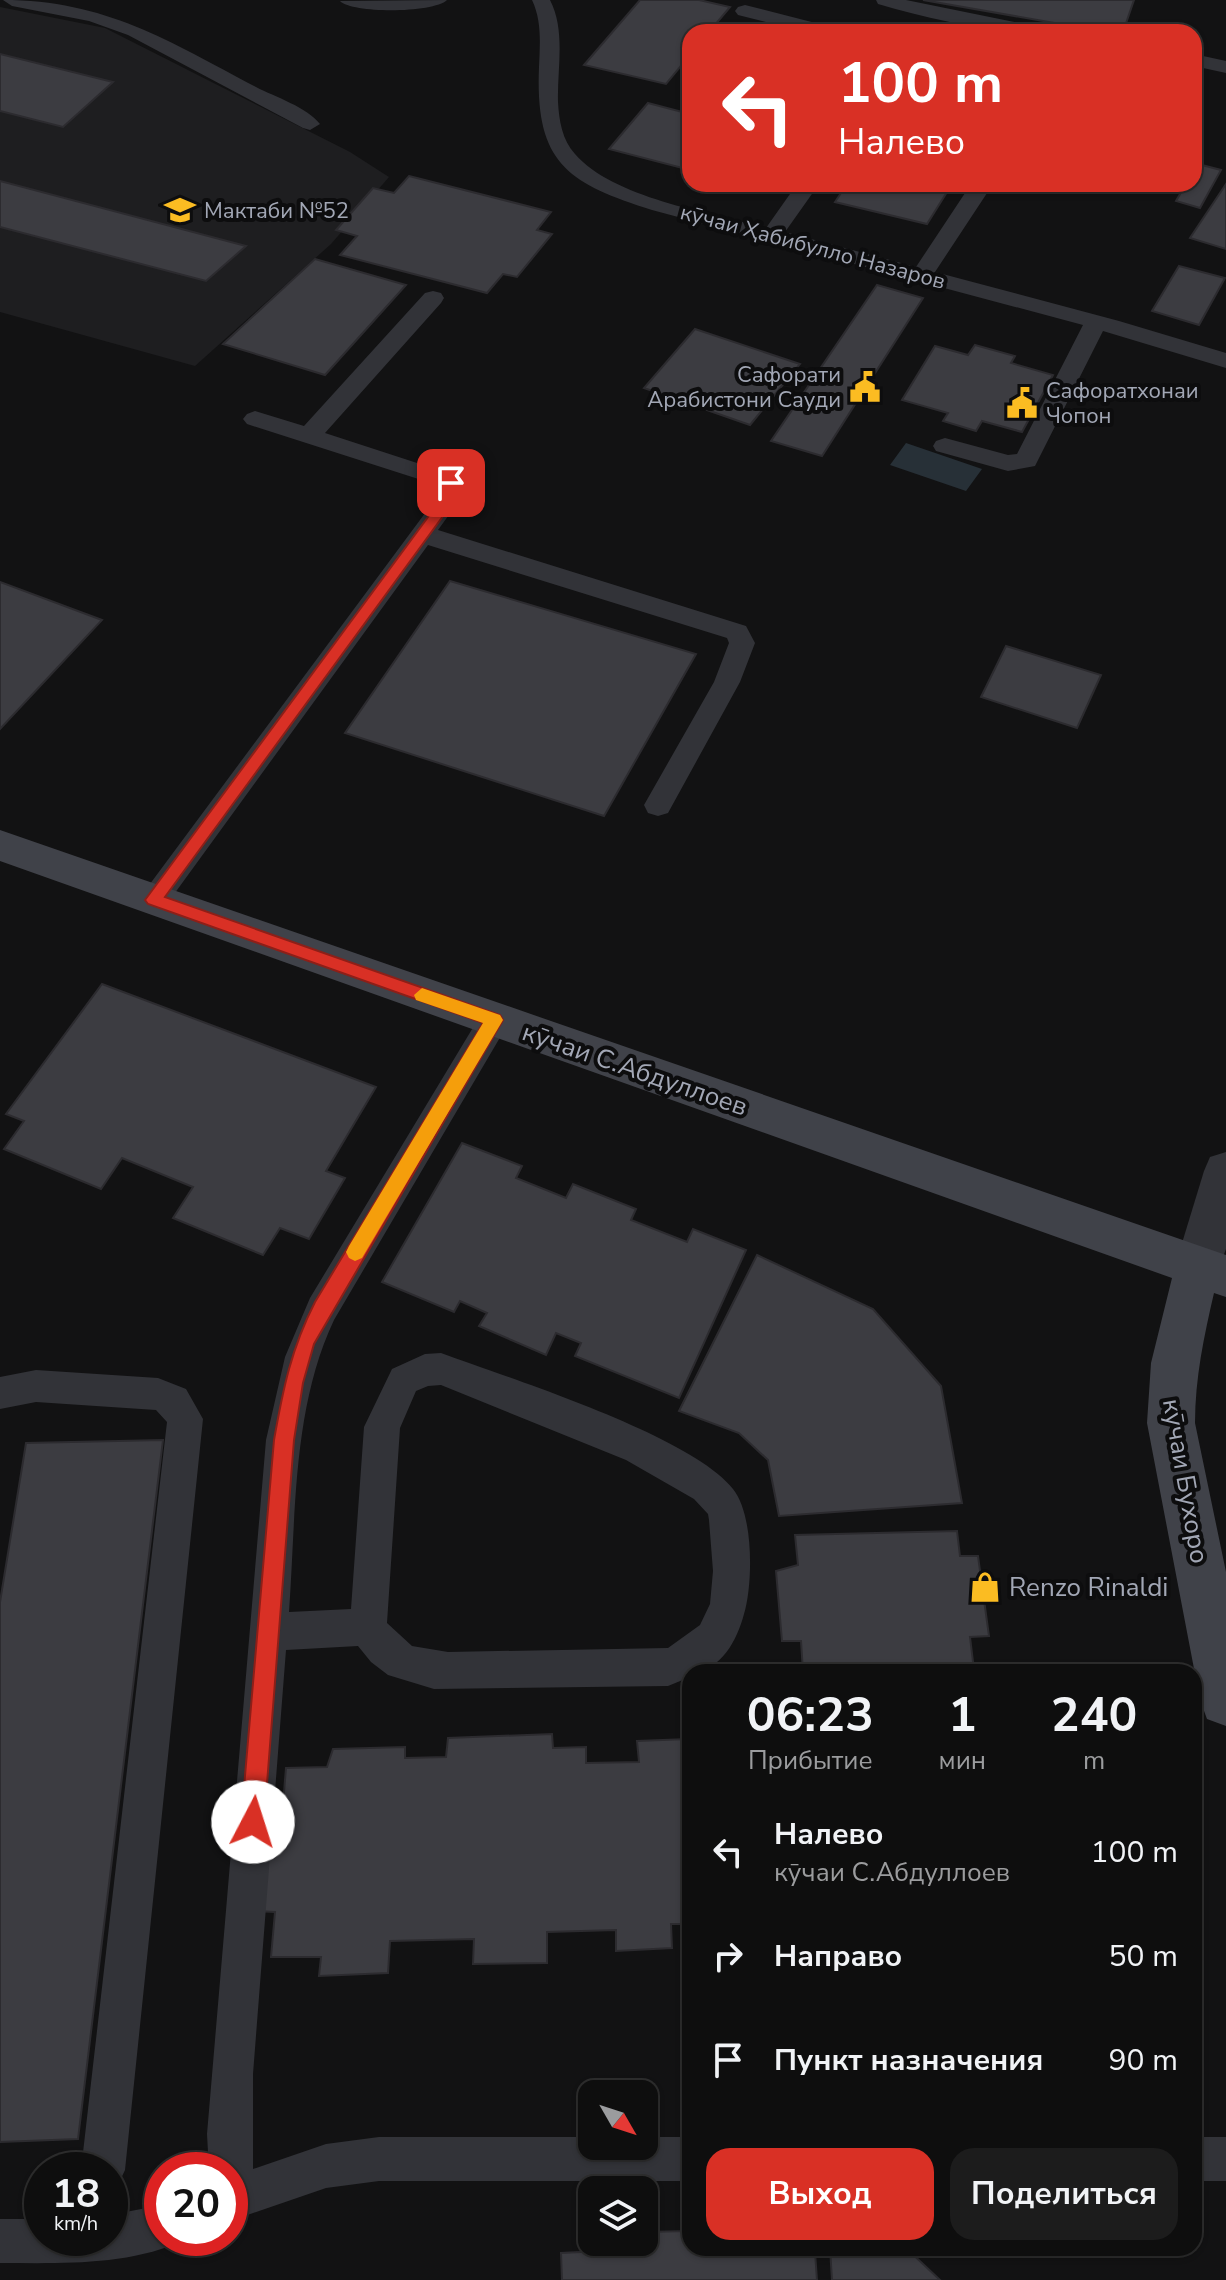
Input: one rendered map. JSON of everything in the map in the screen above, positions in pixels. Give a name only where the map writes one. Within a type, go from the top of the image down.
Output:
[{"type":"street","name":"кӯчаи С.Абдуллоев","points":[[0,845],[1212,1271]]},
{"type":"street","name":"кӯчаи Бухоро","points":[[1226,1171],[1212,1271],[1176,1351],[1170,1389],[1171,1423],[1226,1700]]},
{"type":"lane","points":[[12,0],[72,10],[124,26],[310,124]]},
{"type":"lane","points":[[349,1],[397,5],[438,0]]},
{"type":"lane","points":[[885,0],[934,14],[990,24]]},
{"type":"lane","name":"кӯчаи Ҳабибулло Назаров","points":[[551,7],[548,106],[555,139],[574,165],[588,177],[641,198],[1096,322],[1226,361]]},
{"type":"lane","points":[[745,11],[796,24]]},
{"type":"lane","points":[[1202,62],[1226,67]]},
{"type":"lane","points":[[772,235],[802,192]]},
{"type":"lane","points":[[922,275],[977,192]]},
{"type":"lane","points":[[310,435],[433,298]]},
{"type":"lane","points":[[945,446],[1008,463],[1026,460],[1096,322]]},
{"type":"lane","points":[[154,900],[452,494],[451,483],[429,472],[255,419]]},
{"type":"lane","points":[[422,534],[737,632],[742,643],[727,682],[658,805]]},
{"type":"lane","points":[[230,2152],[232,2074],[268,1632],[284,1440],[293,1383],[305,1343],[322,1309],[494,1020]]},
{"type":"lane","points":[[441,1369],[667,1459],[711,1488],[724,1505],[732,1578],[728,1610],[714,1639],[697,1656],[668,1667],[448,1671],[417,1668],[393,1659],[379,1646],[368,1627],[382,1427],[404,1380],[425,1370],[441,1369]]},
{"type":"lane","points":[[0,1393],[36,1386],[158,1394],[174,1401],[185,1419],[105,2152]]},
{"type":"lane","points":[[268,1632],[368,1627]]},
{"type":"lane","points":[[248,2192],[326,2166],[379,2159],[682,2159]]},
{"type":"lane","points":[[1202,2159],[1226,2159]]},
{"type":"lane","points":[[0,2241],[24,2240]]},
{"type":"shaded area","name":"Мактаби №52","points":[[0,7],[105,28],[350,152],[389,177],[331,244],[195,366],[0,312]]},
{"type":"shaded area","points":[[906,443],[982,469],[966,491],[890,465]]},
{"type":"building","points":[[640,0],[699,0],[730,7],[716,24],[682,24],[682,65],[666,84],[584,65]]},
{"type":"building","points":[[923,0],[1134,0],[1126,24],[1060,24]]},
{"type":"building","points":[[0,54],[113,82],[63,127],[0,111]]},
{"type":"building","points":[[648,103],[682,112],[682,168],[609,149]]},
{"type":"building","points":[[1202,165],[1221,170],[1200,208],[1176,201],[1181,192],[1202,192]]},
{"type":"building","points":[[409,176],[551,212],[537,230],[552,234],[517,277],[503,274],[487,293],[340,255],[357,236],[336,230],[373,188],[394,193]]},
{"type":"building","points":[[0,181],[246,246],[206,281],[0,227]]},
{"type":"building","points":[[1226,184],[1226,249],[1190,238]]},
{"type":"building","points":[[842,192],[947,192],[927,224],[835,202]]},
{"type":"building","points":[[315,259],[406,285],[325,375],[223,344]]},
{"type":"building","points":[[1179,266],[1225,278],[1199,325],[1152,311]]},
{"type":"building","points":[[877,285],[923,298],[822,456],[771,441]]},
{"type":"building","points":[[695,329],[800,364],[750,425],[644,388]]},
{"type":"building","points":[[975,345],[1015,356],[1011,363],[1053,375],[1022,432],[982,421],[976,431],[943,421],[948,413],[902,400],[935,346],[968,355]]},
{"type":"building","points":[[450,581],[696,654],[604,816],[345,733]]},
{"type":"building","points":[[0,582],[102,620],[0,729]]},
{"type":"building","points":[[1006,646],[1101,675],[1077,728],[981,697]]},
{"type":"building","points":[[102,984],[376,1087],[326,1171],[345,1178],[309,1239],[280,1228],[263,1255],[173,1218],[193,1187],[122,1158],[101,1189],[4,1149],[24,1121],[6,1114]]},
{"type":"building","points":[[462,1143],[522,1166],[516,1178],[566,1198],[573,1184],[636,1209],[631,1220],[687,1242],[693,1229],[746,1250],[679,1398],[575,1356],[581,1343],[556,1333],[546,1355],[479,1326],[487,1313],[460,1301],[454,1312],[382,1282]]},
{"type":"building","points":[[757,1255],[873,1309],[941,1386],[962,1503],[779,1516],[768,1460],[739,1433],[679,1411]]},
{"type":"building","points":[[163,1440],[78,2139],[0,2142],[0,1602],[26,1443]]},
{"type":"building","points":[[957,1531],[960,1556],[978,1556],[989,1636],[970,1637],[973,1664],[802,1664],[801,1641],[782,1641],[776,1571],[798,1565],[795,1535]]},
{"type":"building","points":[[552,1734],[553,1748],[586,1747],[586,1763],[639,1762],[637,1741],[682,1739],[682,1924],[671,1924],[672,1948],[616,1951],[616,1930],[547,1932],[547,1963],[473,1964],[474,1939],[390,1941],[388,1973],[319,1976],[321,1957],[271,1957],[275,1912],[252,1911],[261,1816],[282,1816],[286,1768],[327,1767],[333,1749],[405,1747],[405,1758],[446,1757],[448,1738]]},
{"type":"building","points":[[682,2231],[682,2256],[815,2256],[817,2280],[562,2280],[561,2253],[578,2252],[578,2256],[658,2256],[658,2232]]},
{"type":"building","points":[[830,2256],[914,2256],[940,2280],[832,2280]]},
{"type":"slow traffic","points":[[355,1252],[494,1020],[422,995]]},
{"type":"place","name":"Мактаби №52","points":[[180,210]]},
{"type":"place","name":"Сафорати Арабистони Сауди","points":[[865,387]]},
{"type":"place","name":"Сафоратхонаи Чопон","points":[[1022,403]]},
{"type":"place","name":"Renzo Rinaldi","points":[[985,1587]]},
{"type":"route","points":[[253,1822],[284,1440],[293,1383],[305,1343],[322,1309],[494,1020],[154,900],[452,494],[451,483]]}]
